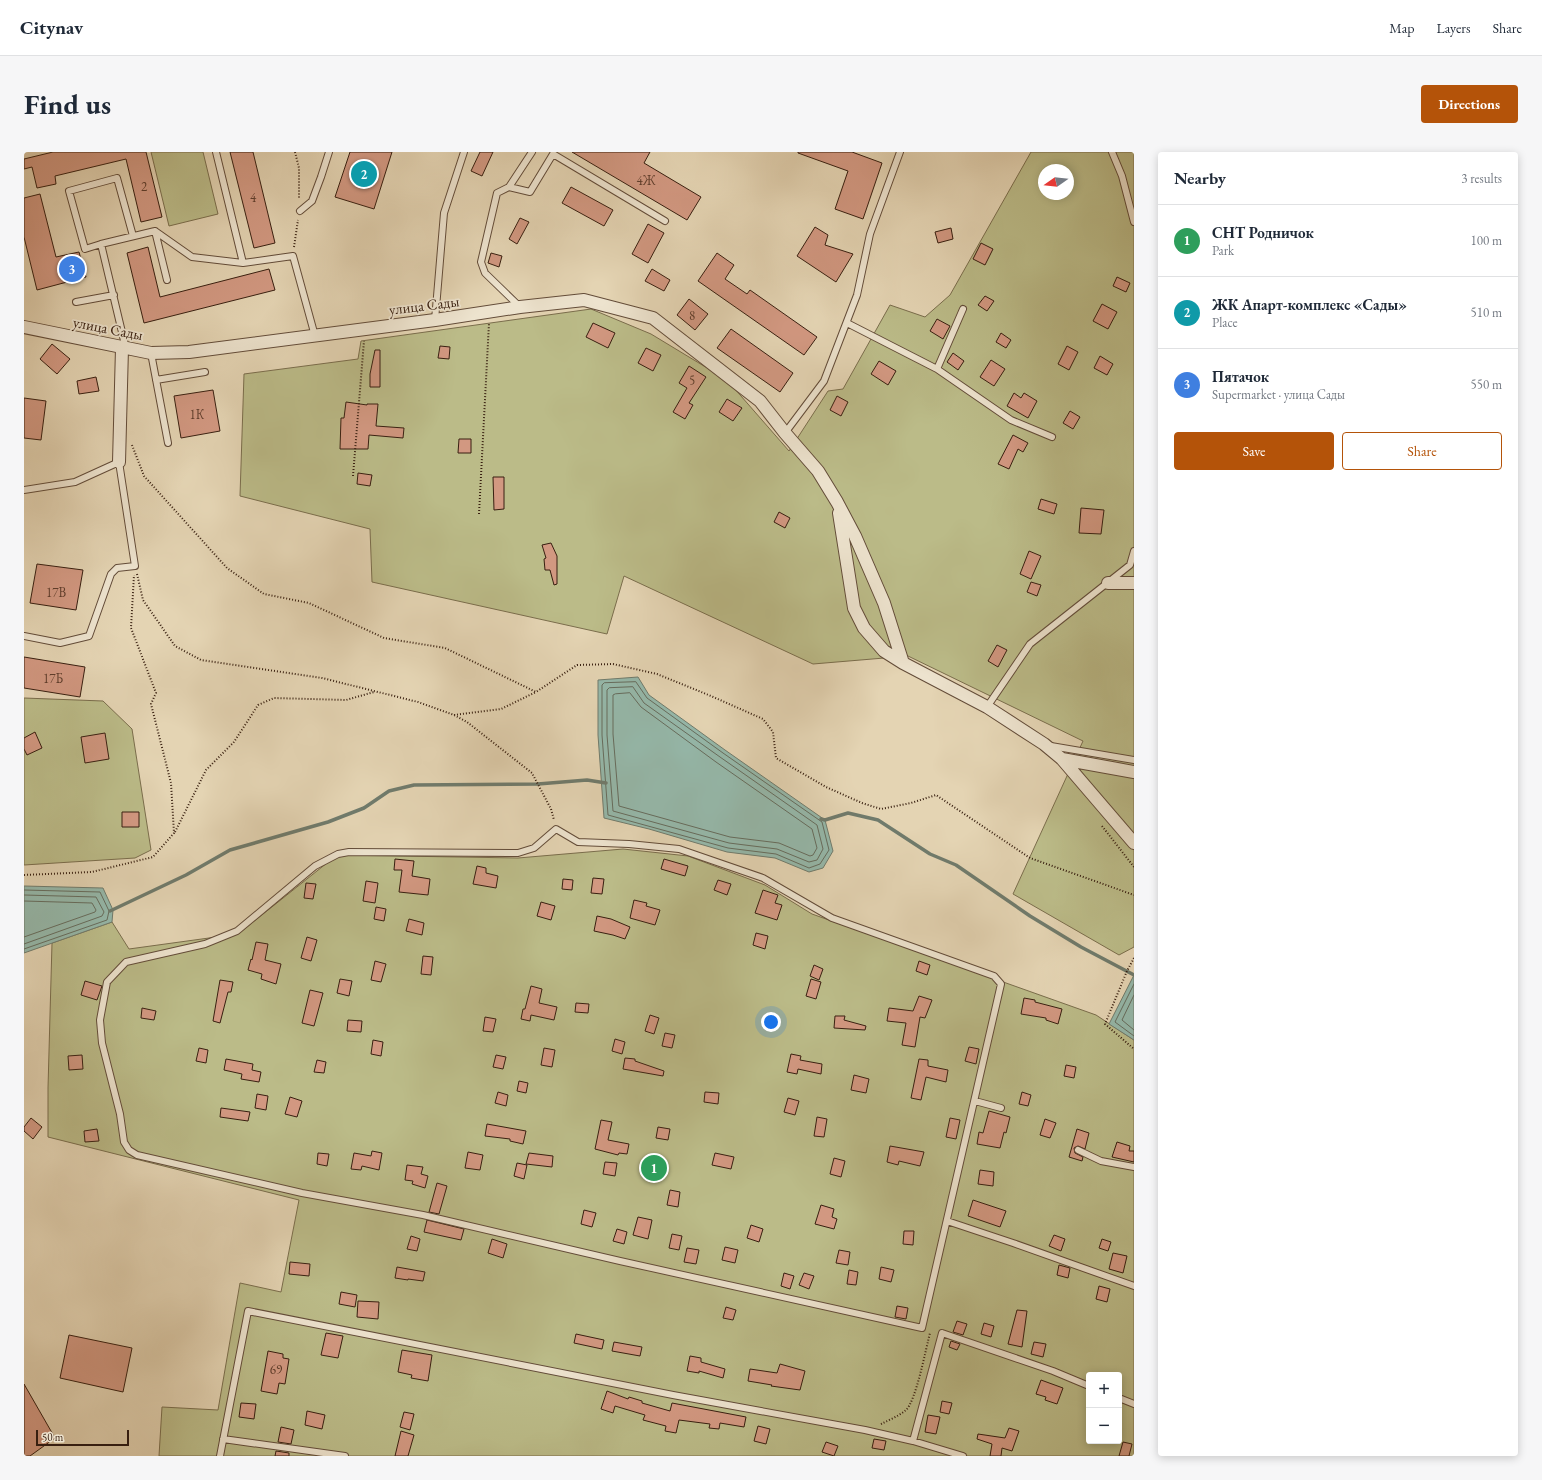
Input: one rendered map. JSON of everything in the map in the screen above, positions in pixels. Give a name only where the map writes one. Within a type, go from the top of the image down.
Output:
[{"type":"street","name":"улица Сады","points":[[24,327],[151,353],[189,352],[435,320],[520,307],[584,300],[653,318],[760,401],[818,471],[855,536],[884,603],[903,663]]},
{"type":"street","points":[[119,462],[124,348]]},
{"type":"street","points":[[837,502],[854,608],[864,628],[876,643],[884,651],[903,663],[987,707],[1044,744],[1062,759],[1134,842]]},
{"type":"street","points":[[1108,583],[1134,584]]},
{"type":"street","points":[[1062,759],[1134,772]]},
{"type":"lane","points":[[216,152],[243,263]]},
{"type":"lane","points":[[300,211],[312,201],[329,152]]},
{"type":"lane","points":[[435,320],[444,213],[464,152]]},
{"type":"lane","points":[[520,307],[485,273],[481,262],[497,193],[509,187],[532,152]]},
{"type":"lane","points":[[785,433],[824,381],[857,295],[870,234],[900,152]]},
{"type":"lane","points":[[1112,152],[1122,176],[1134,222]]},
{"type":"lane","points":[[509,187],[530,192],[551,153],[665,221]]},
{"type":"lane","points":[[132,236],[117,178],[69,191],[85,249],[132,236],[155,232],[192,257],[243,263],[294,256],[315,336]]},
{"type":"lane","points":[[155,232],[167,280]]},
{"type":"lane","points":[[101,244],[114,295],[124,348]]},
{"type":"lane","points":[[76,302],[114,295]]},
{"type":"lane","points":[[937,369],[963,309]]},
{"type":"lane","points":[[847,323],[937,369],[1010,420],[1052,437]]},
{"type":"lane","points":[[151,353],[168,443]]},
{"type":"lane","points":[[156,380],[205,372]]},
{"type":"lane","points":[[24,490],[75,482],[119,462],[135,566],[117,568],[111,574],[89,636],[60,643],[24,636]]},
{"type":"lane","points":[[987,707],[1030,644],[1130,565],[1134,551]]},
{"type":"lane","points":[[1044,744],[1134,760]]},
{"type":"lane","points":[[556,829],[578,842],[629,844],[679,849],[763,878],[832,918],[994,976],[1001,984],[974,1102],[922,1328],[620,1261],[423,1215],[302,1192],[137,1155],[129,1150],[124,1142],[120,1114],[102,1043],[100,1020],[107,982],[126,962],[205,944],[237,931],[315,866],[338,854],[348,852],[518,853],[534,848],[556,829]]},
{"type":"lane","points":[[974,1102],[1001,1108]]},
{"type":"lane","points":[[1078,1150],[1101,1161],[1134,1167]]},
{"type":"lane","points":[[947,1221],[1134,1286]]},
{"type":"lane","points":[[220,1456],[248,1311],[673,1396],[865,1430],[913,1441],[963,1456]]},
{"type":"lane","points":[[913,1441],[942,1334],[1053,1371],[1086,1385]]},
{"type":"lane","points":[[1122,1399],[1134,1404]]},
{"type":"lane","points":[[223,1439],[345,1456]]},
{"type":"path","points":[[479,514],[490,312]]},
{"type":"path","points":[[353,476],[365,328]]},
{"type":"path","points":[[130,440],[144,476],[227,568],[264,594],[309,603],[384,638],[444,648],[536,692]]},
{"type":"path","points":[[135,566],[143,600],[174,646],[201,660],[322,678],[418,702],[454,715],[467,722],[532,773],[551,809],[556,829]]},
{"type":"path","points":[[135,566],[131,628],[156,693],[151,704],[171,783],[174,833]]},
{"type":"path","points":[[454,715],[501,709],[536,692],[577,665],[614,664],[657,674],[763,719],[773,732],[776,758],[826,787],[862,803],[881,809],[911,803],[936,795],[1030,858],[1134,895]]},
{"type":"path","points":[[24,875],[92,872],[153,857],[174,833],[206,770],[234,742],[258,705],[274,698],[346,700],[376,692]]},
{"type":"path","points":[[1100,823],[1134,867]]},
{"type":"path","points":[[1134,958],[1105,1024],[1134,1049]]},
{"type":"path","points":[[865,1430],[890,1420],[907,1410],[912,1399],[930,1330]]},
{"type":"green space","points":[[151,152],[203,152],[218,214],[169,226]]},
{"type":"green space","points":[[1031,152],[1134,152],[1134,947],[1119,955],[1013,894],[1083,741],[908,656],[813,664],[624,576],[607,634],[372,582],[370,529],[240,496],[244,374],[358,359],[361,341],[591,309],[651,334],[727,380],[789,451],[828,391],[843,389],[890,305],[925,317],[950,295]]},
{"type":"green space","points":[[24,698],[103,701],[132,729],[151,850],[135,858],[24,865]]},
{"type":"green space","points":[[623,849],[688,856],[765,885],[812,914],[1096,1015],[1134,1040],[1134,1456],[159,1456],[162,1407],[218,1410],[240,1283],[281,1292],[299,1200],[48,1137],[52,943],[112,922],[129,949],[238,934],[337,855],[518,858]]},
{"type":"water","points":[[638,677],[649,695],[825,820],[833,851],[823,868],[809,872],[775,858],[727,852],[649,829],[604,818],[598,735],[598,680]]},
{"type":"water","points":[[24,886],[103,888],[113,910],[112,922],[24,953]]},
{"type":"water","points":[[1134,975],[1134,1040],[1109,1024]]},
{"type":"building","points":[[53,152],[146,152],[162,217],[141,222],[126,159],[55,176],[56,184],[37,188],[32,167],[24,169],[24,159]]},
{"type":"building","points":[[230,152],[253,152],[275,243],[254,248]]},
{"type":"building","points":[[350,152],[392,152],[374,209],[335,197]]},
{"type":"building","points":[[480,152],[493,152],[482,176],[471,171]]},
{"type":"building","points":[[572,152],[650,152],[644,163],[701,197],[687,220]]},
{"type":"building","points":[[798,152],[852,152],[882,163],[863,219],[835,209],[848,171]]},
{"type":"building","points":[[571,187],[613,210],[604,226],[562,203]]},
{"type":"building","points":[[40,194],[56,257],[79,252],[86,277],[37,290],[24,237],[24,198]]},
{"type":"building","points":[[520,218],[529,222],[517,244],[509,239]]},
{"type":"building","points":[[648,224],[664,233],[648,263],[632,254]]},
{"type":"building","points":[[815,227],[828,235],[825,245],[853,254],[836,282],[797,256]]},
{"type":"building","points":[[951,228],[953,239],[938,243],[935,232]]},
{"type":"building","points":[[981,243],[993,249],[985,265],[973,259]]},
{"type":"building","points":[[148,247],[160,297],[269,269],[275,290],[144,323],[127,253]]},
{"type":"building","points":[[491,253],[502,256],[499,267],[488,263]]},
{"type":"building","points":[[717,253],[734,265],[725,279],[747,294],[750,290],[817,337],[804,355],[698,281]]},
{"type":"building","points":[[652,269],[670,280],[664,291],[645,281]]},
{"type":"building","points":[[1117,277],[1130,283],[1126,292],[1113,286]]},
{"type":"building","points":[[985,296],[994,301],[987,311],[978,305]]},
{"type":"building","points":[[689,299],[708,314],[695,330],[677,315]]},
{"type":"building","points":[[1102,304],[1117,312],[1108,329],[1093,321]]},
{"type":"building","points":[[937,319],[950,326],[943,339],[930,331]]},
{"type":"building","points":[[593,323],[615,333],[608,348],[586,337]]},
{"type":"building","points":[[731,329],[793,373],[780,392],[717,348]]},
{"type":"building","points":[[1001,333],[1011,340],[1006,348],[996,342]]},
{"type":"building","points":[[52,344],[70,359],[57,374],[40,359]]},
{"type":"building","points":[[440,346],[450,347],[449,359],[438,358]]},
{"type":"building","points":[[1067,346],[1078,352],[1069,370],[1058,364]]},
{"type":"building","points":[[646,348],[661,355],[653,371],[638,363]]},
{"type":"building","points":[[375,350],[380,350],[380,387],[370,387],[370,374]]},
{"type":"building","points":[[953,353],[964,361],[958,370],[947,362]]},
{"type":"building","points":[[1100,356],[1113,364],[1107,375],[1094,368]]},
{"type":"building","points":[[991,360],[1005,369],[994,386],[980,377]]},
{"type":"building","points":[[879,361],[896,371],[888,385],[871,374]]},
{"type":"building","points":[[689,366],[706,377],[689,403],[693,405],[685,419],[673,412],[687,388],[679,383]]},
{"type":"building","points":[[96,377],[99,391],[79,394],[77,381]]},
{"type":"building","points":[[213,390],[220,431],[181,438],[174,396]]},
{"type":"building","points":[[1014,393],[1021,398],[1024,393],[1037,401],[1028,418],[1007,406]]},
{"type":"building","points":[[837,396],[848,402],[841,416],[830,410]]},
{"type":"building","points":[[24,398],[46,401],[41,440],[24,438]]},
{"type":"building","points":[[727,399],[742,408],[733,421],[719,412]]},
{"type":"building","points":[[346,402],[367,405],[378,404],[376,426],[404,428],[403,438],[369,435],[368,449],[340,449],[341,418],[344,418]]},
{"type":"building","points":[[1070,411],[1080,417],[1073,429],[1063,423]]},
{"type":"building","points":[[1013,435],[1028,443],[1023,452],[1018,449],[1009,469],[998,464]]},
{"type":"building","points":[[459,439],[471,439],[471,453],[458,453]]},
{"type":"building","points":[[358,473],[372,475],[370,486],[357,484]]},
{"type":"building","points":[[493,477],[504,477],[504,509],[494,510]]},
{"type":"building","points":[[1041,499],[1057,504],[1054,514],[1038,509]]},
{"type":"building","points":[[1081,508],[1104,510],[1101,534],[1079,533]]},
{"type":"building","points":[[779,512],[790,518],[785,528],[774,522]]},
{"type":"building","points":[[551,543],[557,556],[557,584],[554,585],[550,570],[545,570],[544,559],[546,558],[542,545]]},
{"type":"building","points":[[1029,551],[1041,556],[1031,579],[1020,574]]},
{"type":"building","points":[[37,564],[83,570],[76,610],[30,603]]},
{"type":"building","points":[[1031,582],[1041,585],[1037,596],[1027,592]]},
{"type":"building","points":[[997,645],[1007,650],[998,667],[988,661]]},
{"type":"building","points":[[24,657],[85,667],[80,697],[24,688]]},
{"type":"building","points":[[35,732],[42,748],[27,755],[24,749],[24,738]]},
{"type":"building","points":[[105,733],[109,759],[85,763],[81,737]]},
{"type":"building","points":[[122,812],[139,812],[139,827],[122,827]]},
{"type":"building","points":[[395,859],[414,861],[412,876],[430,879],[428,895],[399,892],[402,870],[394,870]]},
{"type":"building","points":[[664,859],[688,866],[685,876],[661,869]]},
{"type":"building","points":[[477,866],[486,868],[486,873],[498,876],[496,888],[473,884]]},
{"type":"building","points":[[593,878],[604,879],[602,894],[591,893]]},
{"type":"building","points":[[563,879],[573,880],[572,890],[562,889]]},
{"type":"building","points":[[718,880],[731,884],[727,895],[714,890]]},
{"type":"building","points":[[366,881],[378,883],[375,903],[363,901]]},
{"type":"building","points":[[306,883],[316,884],[313,899],[304,898]]},
{"type":"building","points":[[763,890],[778,895],[775,903],[782,905],[777,920],[755,913]]},
{"type":"building","points":[[634,900],[647,903],[646,906],[660,910],[655,925],[630,918]]},
{"type":"building","points":[[541,902],[555,906],[551,920],[537,916]]},
{"type":"building","points":[[376,907],[386,909],[384,921],[374,919]]},
{"type":"building","points":[[597,916],[611,919],[630,927],[625,939],[594,931]]},
{"type":"building","points":[[409,919],[424,923],[422,935],[406,931]]},
{"type":"building","points":[[756,933],[768,936],[765,949],[753,945]]},
{"type":"building","points":[[307,937],[317,940],[311,961],[301,958]]},
{"type":"building","points":[[256,942],[268,944],[265,960],[281,964],[276,984],[261,979],[262,974],[248,970]]},
{"type":"building","points":[[423,956],[433,957],[431,975],[421,974]]},
{"type":"building","points":[[375,961],[386,964],[381,982],[371,980]]},
{"type":"building","points":[[919,961],[930,965],[927,975],[916,971]]},
{"type":"building","points":[[814,965],[823,969],[819,980],[810,976]]},
{"type":"building","points":[[340,979],[352,981],[349,996],[337,993]]},
{"type":"building","points":[[811,979],[821,982],[816,999],[806,996]]},
{"type":"building","points":[[220,980],[233,982],[231,992],[228,992],[220,1023],[213,1021]]},
{"type":"building","points":[[85,981],[102,986],[97,1000],[81,995]]},
{"type":"building","points":[[531,986],[542,989],[539,1003],[557,1007],[554,1020],[531,1015],[530,1021],[521,1019]]},
{"type":"building","points":[[310,990],[323,993],[314,1026],[302,1023]]},
{"type":"building","points":[[919,996],[932,1000],[925,1018],[920,1017],[915,1047],[902,1045],[906,1023],[887,1021],[889,1008],[913,1011]]},
{"type":"building","points":[[1024,998],[1062,1009],[1058,1024],[1046,1020],[1046,1018],[1021,1014]]},
{"type":"building","points":[[576,1003],[589,1004],[588,1013],[575,1012]]},
{"type":"building","points":[[142,1008],[156,1011],[154,1020],[141,1018]]},
{"type":"building","points":[[650,1015],[659,1018],[654,1034],[645,1031]]},
{"type":"building","points":[[835,1016],[845,1016],[844,1020],[866,1026],[865,1030],[834,1028]]},
{"type":"building","points":[[485,1017],[496,1019],[493,1032],[483,1031]]},
{"type":"building","points":[[348,1020],[362,1021],[361,1032],[347,1031]]},
{"type":"building","points":[[665,1033],[675,1035],[672,1048],[662,1046]]},
{"type":"building","points":[[615,1039],[625,1042],[622,1054],[612,1051]]},
{"type":"building","points":[[373,1040],[383,1042],[381,1056],[371,1054]]},
{"type":"building","points":[[969,1047],[979,1049],[976,1064],[965,1061]]},
{"type":"building","points":[[199,1048],[208,1050],[206,1063],[196,1061]]},
{"type":"building","points":[[544,1048],[555,1050],[552,1067],[541,1065]]},
{"type":"building","points":[[791,1054],[801,1056],[800,1060],[822,1064],[821,1074],[798,1069],[797,1074],[787,1072]]},
{"type":"building","points":[[82,1055],[83,1069],[69,1070],[68,1056]]},
{"type":"building","points":[[496,1055],[506,1057],[503,1069],[493,1067]]},
{"type":"building","points":[[625,1058],[635,1059],[635,1061],[664,1071],[663,1076],[623,1069]]},
{"type":"building","points":[[226,1059],[253,1064],[252,1070],[261,1072],[259,1082],[241,1079],[242,1074],[224,1070]]},
{"type":"building","points":[[919,1059],[928,1060],[928,1066],[948,1070],[946,1082],[926,1077],[921,1100],[911,1098]]},
{"type":"building","points":[[317,1060],[326,1062],[324,1073],[314,1072]]},
{"type":"building","points":[[1066,1065],[1076,1067],[1074,1078],[1064,1076]]},
{"type":"building","points":[[854,1075],[869,1079],[866,1093],[851,1090]]},
{"type":"building","points":[[519,1081],[528,1083],[526,1093],[517,1091]]},
{"type":"building","points":[[498,1092],[508,1095],[506,1106],[495,1103]]},
{"type":"building","points":[[705,1092],[719,1093],[718,1104],[704,1102]]},
{"type":"building","points":[[1022,1092],[1031,1095],[1028,1106],[1019,1104]]},
{"type":"building","points":[[257,1094],[268,1096],[266,1110],[255,1108]]},
{"type":"building","points":[[290,1097],[302,1101],[297,1117],[285,1114]]},
{"type":"building","points":[[788,1098],[799,1101],[795,1115],[784,1112]]},
{"type":"building","points":[[221,1108],[250,1112],[248,1121],[220,1117]]},
{"type":"building","points":[[989,1111],[1010,1117],[1000,1148],[977,1144],[979,1132],[983,1133]]},
{"type":"building","points":[[817,1117],[827,1119],[824,1137],[814,1136]]},
{"type":"building","points":[[31,1118],[42,1127],[33,1139],[24,1131],[24,1127]]},
{"type":"building","points":[[950,1118],[960,1120],[956,1139],[946,1137]]},
{"type":"building","points":[[1045,1119],[1056,1123],[1050,1138],[1040,1135]]},
{"type":"building","points":[[601,1120],[612,1122],[608,1140],[629,1144],[627,1154],[619,1153],[618,1155],[595,1149]]},
{"type":"building","points":[[487,1124],[526,1131],[523,1144],[510,1141],[510,1139],[485,1136]]},
{"type":"building","points":[[658,1127],[670,1129],[668,1140],[656,1138]]},
{"type":"building","points":[[97,1129],[99,1141],[85,1142],[84,1131]]},
{"type":"building","points":[[1077,1129],[1089,1133],[1085,1149],[1078,1146],[1074,1148],[1075,1153],[1083,1157],[1082,1161],[1069,1157]]},
{"type":"building","points":[[1117,1142],[1130,1146],[1129,1151],[1134,1151],[1134,1162],[1112,1157]]},
{"type":"building","points":[[890,1146],[924,1152],[920,1166],[899,1161],[898,1165],[887,1162]]},
{"type":"building","points":[[372,1151],[382,1153],[379,1170],[362,1166],[361,1170],[351,1169],[354,1153],[371,1156]]},
{"type":"building","points":[[468,1152],[483,1155],[480,1170],[465,1168]]},
{"type":"building","points":[[318,1153],[329,1154],[327,1166],[317,1164]]},
{"type":"building","points":[[529,1153],[553,1156],[552,1167],[526,1164]]},
{"type":"building","points":[[715,1153],[734,1157],[731,1169],[712,1165]]},
{"type":"building","points":[[834,1158],[845,1161],[841,1177],[830,1174]]},
{"type":"building","points":[[605,1162],[617,1163],[615,1176],[603,1174]]},
{"type":"building","points":[[517,1163],[527,1165],[524,1179],[514,1176]]},
{"type":"building","points":[[407,1165],[423,1167],[421,1174],[428,1176],[425,1188],[412,1184],[413,1181],[405,1180]]},
{"type":"building","points":[[980,1170],[994,1172],[993,1186],[978,1184]]},
{"type":"building","points":[[437,1183],[447,1186],[439,1214],[429,1212]]},
{"type":"building","points":[[670,1190],[680,1192],[678,1207],[667,1205]]},
{"type":"building","points":[[973,1200],[1006,1211],[1000,1227],[968,1216]]},
{"type":"building","points":[[821,1205],[834,1209],[832,1217],[837,1219],[834,1229],[815,1224]]},
{"type":"building","points":[[584,1210],[596,1213],[592,1227],[581,1224]]},
{"type":"building","points":[[638,1217],[652,1220],[648,1239],[633,1235]]},
{"type":"building","points":[[427,1220],[464,1229],[461,1240],[424,1232]]},
{"type":"building","points":[[751,1225],[763,1229],[759,1242],[747,1238]]},
{"type":"building","points":[[617,1229],[627,1232],[624,1244],[613,1241]]},
{"type":"building","points":[[904,1231],[914,1231],[913,1245],[903,1244]]},
{"type":"building","points":[[672,1234],[682,1236],[679,1250],[669,1248]]},
{"type":"building","points":[[1054,1235],[1065,1239],[1061,1251],[1049,1246]]},
{"type":"building","points":[[411,1236],[420,1239],[417,1251],[407,1249]]},
{"type":"building","points":[[492,1239],[507,1244],[503,1258],[488,1253]]},
{"type":"building","points":[[1102,1239],[1111,1242],[1108,1251],[1099,1248]]},
{"type":"building","points":[[725,1247],[738,1250],[735,1263],[722,1260]]},
{"type":"building","points":[[687,1248],[699,1250],[696,1264],[684,1262]]},
{"type":"building","points":[[839,1250],[850,1252],[848,1265],[836,1263]]},
{"type":"building","points":[[1113,1253],[1127,1256],[1123,1273],[1109,1269]]},
{"type":"building","points":[[290,1262],[310,1264],[309,1276],[289,1274]]},
{"type":"building","points":[[1059,1265],[1070,1268],[1068,1278],[1057,1275]]},
{"type":"building","points":[[397,1267],[425,1272],[423,1281],[395,1278]]},
{"type":"building","points":[[881,1267],[894,1270],[891,1282],[879,1279]]},
{"type":"building","points":[[849,1270],[858,1272],[856,1285],[847,1284]]},
{"type":"building","points":[[784,1273],[794,1276],[790,1289],[781,1286]]},
{"type":"building","points":[[804,1273],[814,1276],[809,1289],[799,1285]]},
{"type":"building","points":[[1099,1286],[1110,1289],[1107,1302],[1096,1299]]},
{"type":"building","points":[[341,1292],[357,1295],[355,1307],[339,1304]]},
{"type":"building","points":[[358,1301],[379,1302],[378,1319],[357,1317]]},
{"type":"building","points":[[897,1306],[908,1308],[906,1319],[895,1317]]},
{"type":"building","points":[[726,1307],[736,1310],[733,1320],[723,1318]]},
{"type":"building","points":[[1017,1310],[1027,1311],[1022,1347],[1008,1344]]},
{"type":"building","points":[[957,1321],[967,1324],[963,1335],[953,1332]]},
{"type":"building","points":[[984,1323],[994,1326],[991,1337],[981,1334]]},
{"type":"building","points":[[326,1333],[343,1336],[338,1358],[321,1355]]},
{"type":"building","points":[[576,1334],[604,1340],[602,1349],[574,1343]]},
{"type":"building","points":[[69,1335],[132,1348],[123,1392],[60,1378]]},
{"type":"building","points":[[951,1341],[960,1344],[957,1350],[949,1347]]},
{"type":"building","points":[[614,1342],[642,1347],[640,1356],[612,1351]]},
{"type":"building","points":[[1034,1342],[1046,1344],[1043,1357],[1031,1354]]},
{"type":"building","points":[[402,1350],[432,1355],[428,1381],[411,1378],[412,1375],[398,1372]]},
{"type":"building","points":[[268,1351],[283,1354],[283,1358],[289,1359],[285,1384],[279,1383],[277,1394],[261,1391]]},
{"type":"building","points":[[690,1356],[701,1358],[701,1362],[725,1369],[723,1378],[699,1371],[699,1373],[687,1371]]},
{"type":"building","points":[[780,1364],[805,1371],[800,1390],[748,1381],[750,1369],[777,1373]]},
{"type":"building","points":[[1041,1380],[1063,1388],[1057,1404],[1045,1400],[1046,1397],[1036,1394]]},
{"type":"building","points":[[24,1384],[55,1438],[30,1456],[24,1456]]},
{"type":"building","points":[[607,1391],[628,1399],[629,1397],[642,1401],[642,1403],[670,1411],[672,1403],[746,1417],[744,1427],[720,1423],[719,1429],[709,1428],[710,1424],[679,1420],[676,1433],[665,1431],[666,1426],[643,1420],[645,1415],[615,1406],[613,1413],[601,1409]]},
{"type":"building","points":[[942,1401],[952,1403],[949,1414],[940,1412]]},
{"type":"building","points":[[241,1403],[256,1404],[254,1419],[239,1417]]},
{"type":"building","points":[[307,1411],[325,1415],[322,1429],[305,1425]]},
{"type":"building","points":[[404,1412],[414,1414],[410,1430],[400,1427]]},
{"type":"building","points":[[928,1415],[940,1417],[936,1434],[925,1432]]},
{"type":"building","points":[[758,1426],[770,1429],[766,1444],[754,1441]]},
{"type":"building","points":[[281,1427],[294,1430],[291,1444],[278,1442]]},
{"type":"building","points":[[1009,1428],[1019,1431],[1012,1451],[1002,1448],[1001,1456],[990,1456],[992,1444],[977,1439],[978,1434],[1005,1438]]},
{"type":"building","points":[[401,1431],[414,1435],[408,1456],[395,1456]]},
{"type":"building","points":[[874,1439],[886,1441],[884,1450],[872,1448]]},
{"type":"building","points":[[826,1442],[838,1446],[834,1456],[822,1452]]},
{"type":"building","points":[[1123,1442],[1132,1444],[1129,1456],[1119,1456]]},
{"type":"building","points":[[276,1451],[289,1453],[289,1456],[275,1456]]},
{"type":"waterway","points":[[110,911],[186,875],[230,850],[328,822],[364,808],[389,791],[414,785],[538,784],[587,780],[606,783]]},
{"type":"waterway","points":[[821,819],[825,820],[848,813],[878,820],[930,854],[956,865],[1030,916],[1081,947],[1134,975]]},
{"type":"place","name":"ЖК Апарт-комплекс «Сады»","points":[[364,174]]},
{"type":"place","name":"Пятачок","points":[[72,269]]},
{"type":"place","name":"СНТ Родничок","points":[[654,1168]]}]
